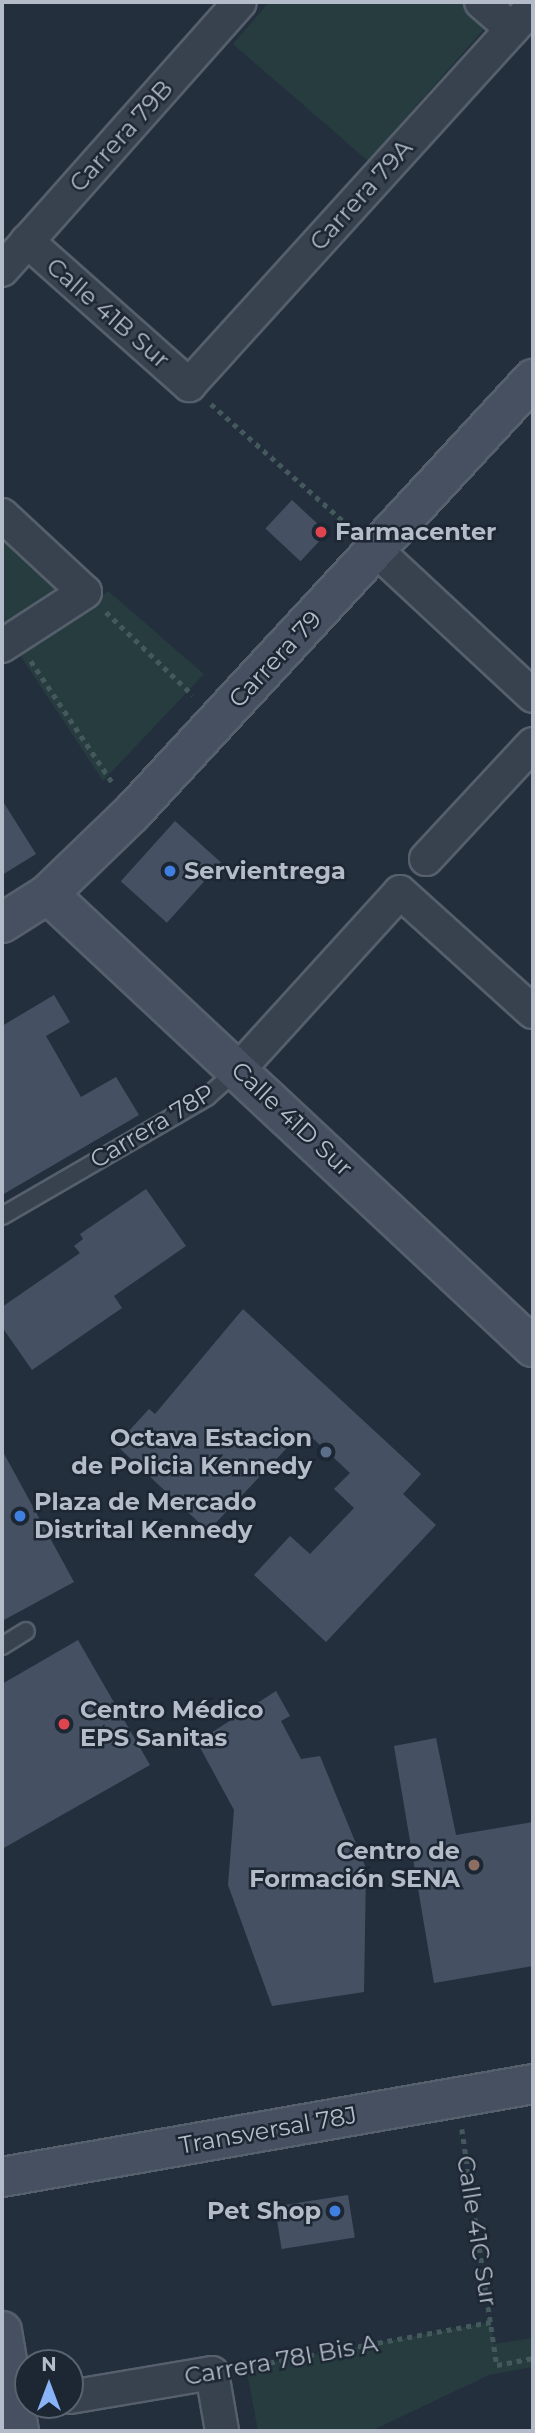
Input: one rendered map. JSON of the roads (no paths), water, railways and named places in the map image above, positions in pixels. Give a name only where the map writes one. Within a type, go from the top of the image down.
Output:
[{"type":"street","name":"Carrera 79B","points":[[2,270],[240,2]]},
{"type":"street","points":[[481,2],[512,29]]},
{"type":"street","name":"Carrera 79A","points":[[189,385],[533,5]]},
{"type":"street","name":"Calle 41B Sur","points":[[27,241],[189,385]]},
{"type":"street","name":"Carrera 79","points":[[2,923],[48,894],[365,541],[533,379]]},
{"type":"street","points":[[2,514],[85,592],[9,641]]},
{"type":"street","points":[[365,541],[533,696]]},
{"type":"street","points":[[426,859],[533,744]]},
{"type":"street","name":"Carrera 78P","points":[[239,1069],[400,892],[533,1012]]},
{"type":"street","name":"Calle 41D Sur","points":[[48,894],[239,1069],[533,1347]]},
{"type":"street","name":"Transversal 78J","points":[[2,2177],[533,2084]]},
{"type":"street","points":[[2,2331],[14,2400]]},
{"type":"street","name":"Carrera 78I Bis A","points":[[84,2395],[212,2373],[222,2431]]},
{"type":"lane","name":"Carrera 78P","points":[[2,1216],[206,1097],[239,1069]]},
{"type":"lane","points":[[2,1646],[26,1631]]},
{"type":"place","name":"Farmacenter","points":[[321,532]]},
{"type":"place","name":"Servientrega","points":[[170,871]]},
{"type":"place","name":"Octava Estacion de Policia Kennedy","points":[[326,1452]]},
{"type":"place","name":"Plaza de Mercado Distrital Kennedy","points":[[20,1516]]},
{"type":"place","name":"Centro Médico EPS Sanitas","points":[[64,1724]]},
{"type":"place","name":"Centro de Formación SENA","points":[[474,1865]]},
{"type":"place","name":"Pet Shop","points":[[335,2211]]}]
